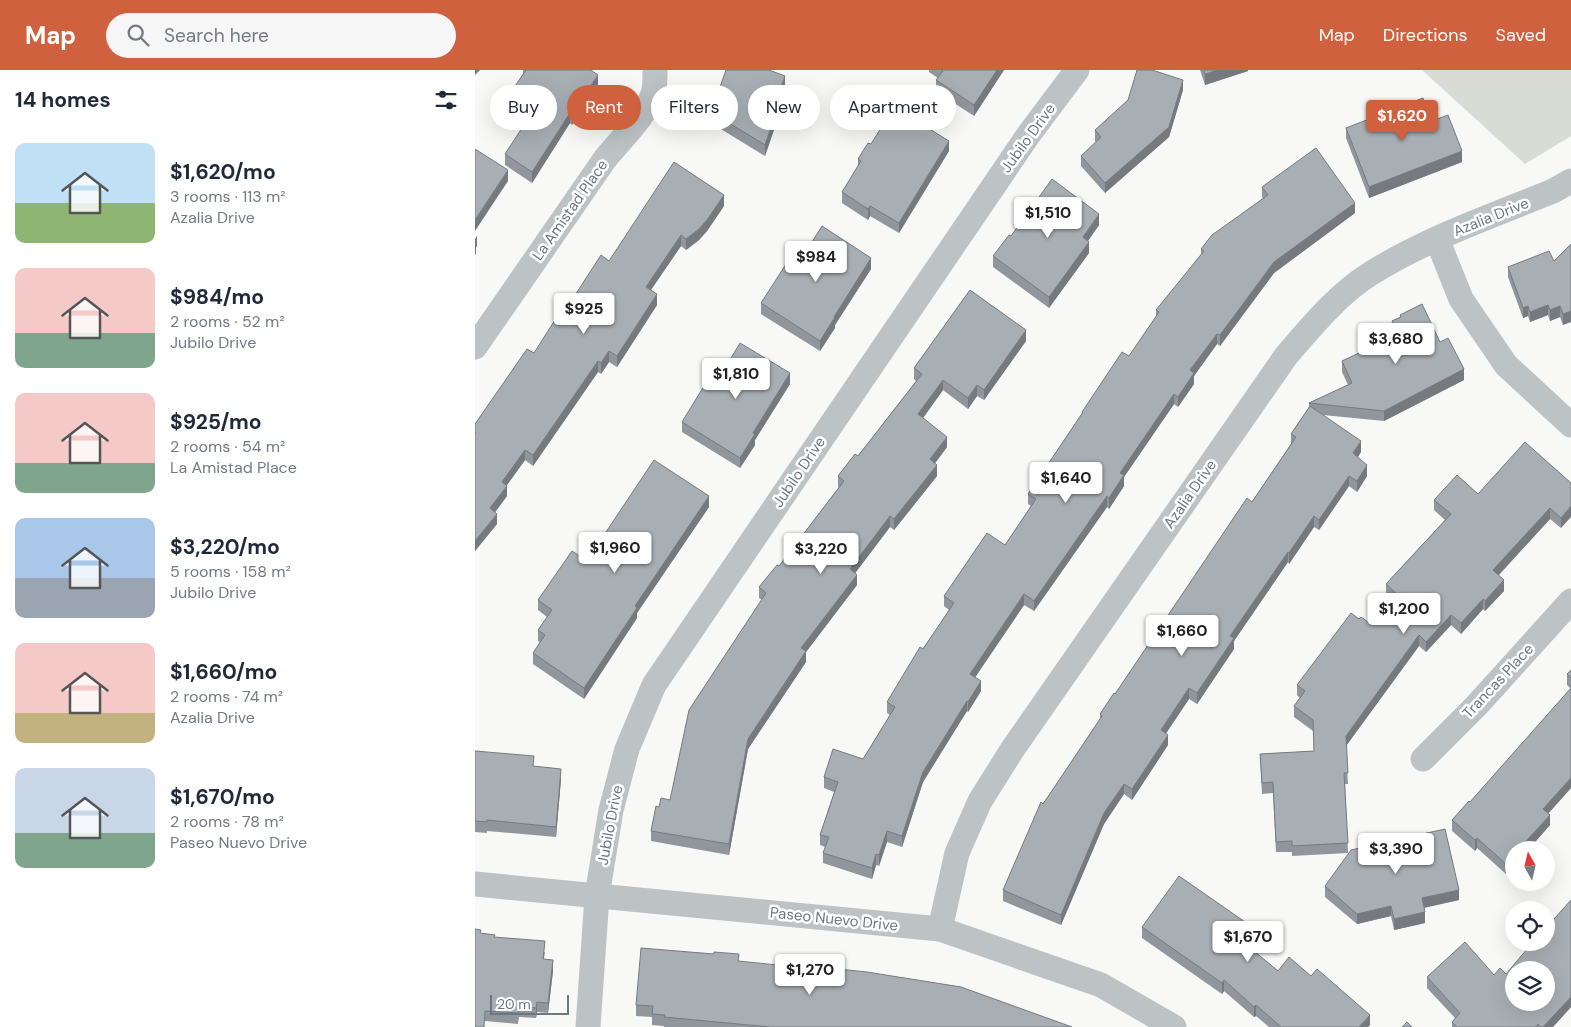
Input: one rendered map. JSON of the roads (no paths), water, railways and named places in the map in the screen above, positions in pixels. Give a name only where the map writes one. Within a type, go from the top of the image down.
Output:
[{"type":"street","name":"La Amistad Place","points":[[475,347],[605,158],[621,137],[631,128],[649,103],[654,90],[655,70]]},
{"type":"street","name":"Jubilo Drive","points":[[588,1027],[597,896],[611,810],[627,749],[654,685],[1029,134],[1077,70]]},
{"type":"street","name":"Azalia Drive","points":[[940,929],[957,853],[980,801],[1013,750],[1286,356],[1327,310],[1369,274],[1437,239],[1553,192],[1571,181]]},
{"type":"street","points":[[1437,239],[1461,299],[1506,365],[1571,426]]},
{"type":"street","name":"Trancas Place","points":[[1423,759],[1477,705],[1571,601]]},
{"type":"street","name":"Paseo Nuevo Drive","points":[[475,884],[940,929],[1101,985],[1174,1027]]}]
